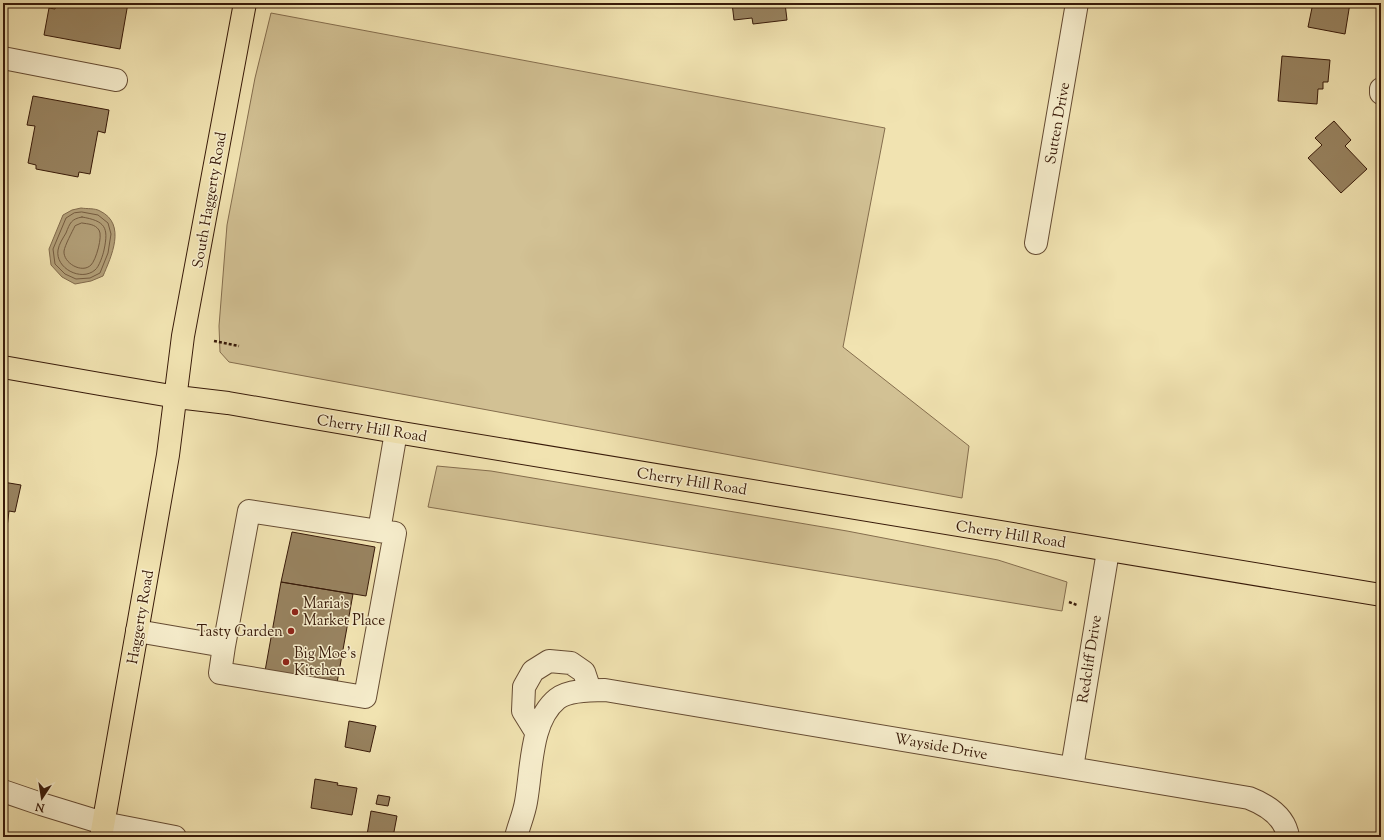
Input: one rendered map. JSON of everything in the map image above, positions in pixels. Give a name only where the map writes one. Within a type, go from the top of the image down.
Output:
[{"type":"main road","name":"South Haggerty Road","points":[[177,397],[184,336],[245,3]]},
{"type":"main road","name":"Cherry Hill Road","points":[[3,367],[177,397],[228,402],[396,432],[1381,595]]},
{"type":"main road","name":"Haggerty Road","points":[[102,830],[177,397]]},
{"type":"street","name":"Sutten Drive","points":[[1036,243],[1077,3]]},
{"type":"street","points":[[3,58],[116,80]]},
{"type":"street","points":[[379,531],[396,432]]},
{"type":"street","points":[[249,511],[379,531],[395,533],[365,697],[220,673],[249,511]]},
{"type":"street","name":"Redcliff Drive","points":[[1072,768],[1108,550]]},
{"type":"street","points":[[137,631],[224,646]]},
{"type":"street","points":[[536,732],[524,711],[524,687],[533,671],[549,661],[571,663],[584,672],[590,690]]},
{"type":"street","name":"Wayside Drive","points":[[516,837],[526,803],[536,732],[541,720],[547,710],[558,698],[576,692],[590,690],[605,690],[1249,798],[1261,802],[1272,809],[1286,830]]},
{"type":"street","points":[[3,791],[41,804],[102,830],[176,837]]},
{"type":"path","points":[[214,340],[239,346]]},
{"type":"path","points":[[1069,602],[1076,604]]},
{"type":"shaded area","points":[[271,13],[885,128],[843,347],[969,446],[962,498],[229,362],[220,352],[219,326],[227,225],[255,78]]},
{"type":"shaded area","points":[[437,466],[491,471],[847,531],[998,560],[1067,582],[1062,611],[428,507]]},
{"type":"water","points":[[81,208],[98,210],[108,217],[113,224],[115,241],[110,260],[103,276],[91,281],[75,284],[62,277],[51,265],[49,249],[63,215],[72,210]]},
{"type":"building","points":[[56,3],[128,3],[120,49],[44,35],[49,8],[55,9]]},
{"type":"building","points":[[732,3],[785,3],[787,20],[753,24],[752,18],[734,20]]},
{"type":"building","points":[[1313,3],[1350,3],[1345,34],[1308,27]]},
{"type":"building","points":[[1282,56],[1330,60],[1328,82],[1323,82],[1323,89],[1318,89],[1317,104],[1278,101]]},
{"type":"building","points":[[33,96],[109,110],[105,133],[98,131],[90,174],[79,172],[78,177],[36,169],[36,165],[28,163],[35,126],[27,125]]},
{"type":"building","points":[[1334,121],[1351,140],[1345,146],[1367,169],[1341,193],[1308,158],[1322,145],[1315,138]]},
{"type":"building","points":[[3,482],[21,485],[15,512],[9,511],[6,536],[3,536]]},
{"type":"building","points":[[292,532],[375,547],[366,596],[281,582]]},
{"type":"building","points":[[281,582],[353,594],[337,683],[265,671]]},
{"type":"building","points":[[349,721],[376,726],[370,752],[345,747]]},
{"type":"building","points":[[315,779],[338,783],[337,785],[357,788],[352,815],[311,808]]},
{"type":"building","points":[[378,795],[390,797],[388,806],[376,804]]},
{"type":"building","points":[[371,811],[397,816],[393,837],[367,835]]},
{"type":"place","name":"Maria's Market Place","points":[[295,612]]},
{"type":"place","name":"Tasty Garden","points":[[291,631]]},
{"type":"place","name":"Big Moe's Kitchen","points":[[286,662]]}]
